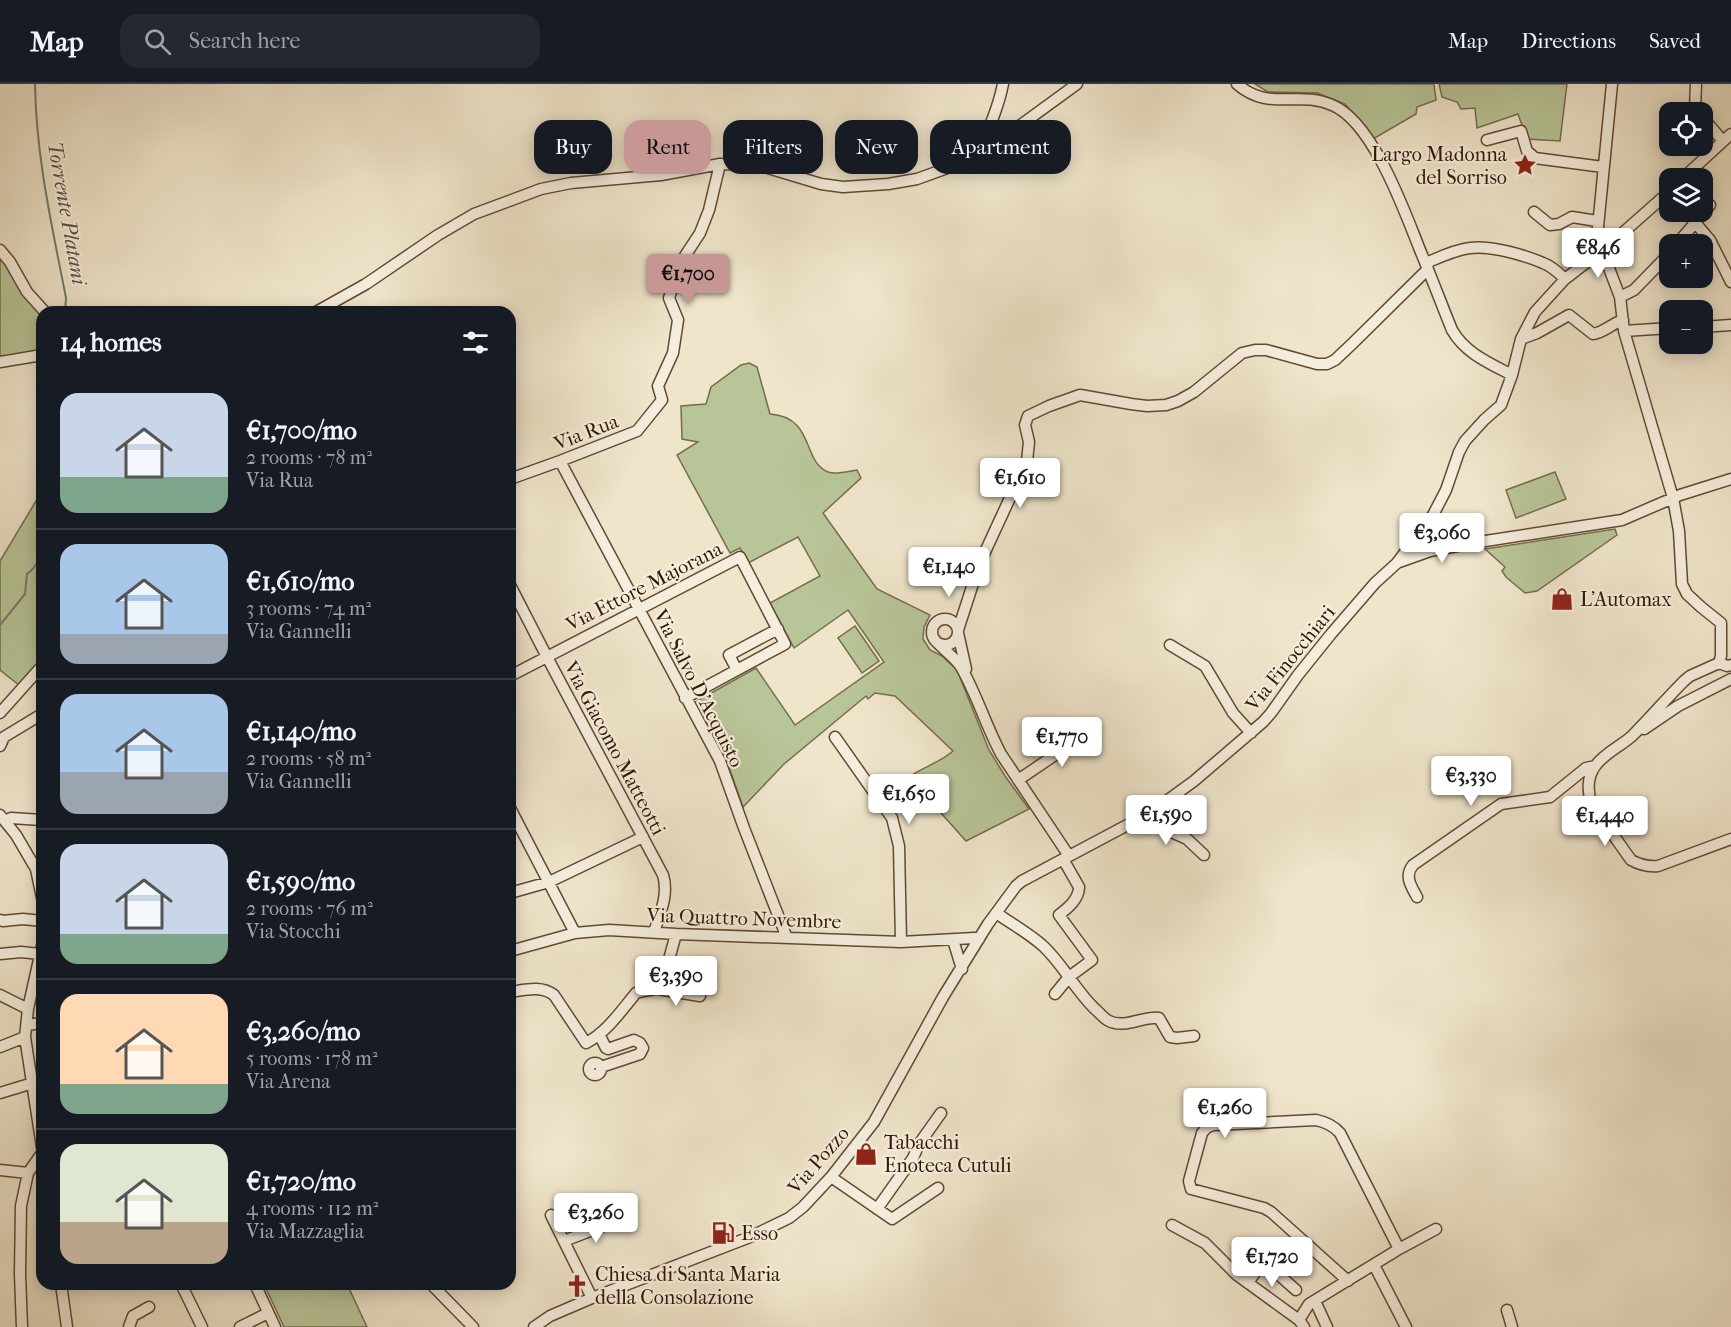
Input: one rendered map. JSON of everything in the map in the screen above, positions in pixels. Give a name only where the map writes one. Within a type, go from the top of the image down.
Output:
[{"type":"street","points":[[993,120],[1003,84]]},
{"type":"street","points":[[1028,120],[1077,84]]},
{"type":"street","points":[[1237,84],[1261,99],[1319,100],[1348,115],[1372,147],[1393,181],[1458,341],[1468,351],[1512,375]]},
{"type":"street","points":[[1612,84],[1597,237],[1620,297],[1623,325],[1673,498],[1679,531],[1682,584],[1687,594],[1721,623],[1719,663]]},
{"type":"street","points":[[1695,102],[1696,84]]},
{"type":"street","points":[[1694,168],[1727,137],[1713,126]]},
{"type":"street","points":[[1487,140],[1521,131],[1527,151],[1534,158],[1571,161],[1603,167]]},
{"type":"street","points":[[325,306],[366,284],[438,235],[468,218],[541,189],[571,183],[661,175],[720,164],[758,165],[821,184],[843,187],[888,184],[931,174]]},
{"type":"street","name":"Via Rua","points":[[516,476],[560,462],[637,431],[662,400],[658,386],[673,353],[678,320],[669,298],[681,261],[700,233],[709,210],[720,164]]},
{"type":"street","name":"Via Finocchiari","points":[[979,939],[1016,886],[1022,881],[1150,813],[1194,781],[1271,713],[1338,625],[1397,563],[1433,515],[1446,490],[1459,452],[1474,430],[1501,405],[1520,344],[1535,312],[1562,276],[1602,251],[1659,201]]},
{"type":"street","points":[[1534,212],[1550,225],[1559,224],[1572,217],[1597,221]]},
{"type":"street","points":[[1686,234],[1696,222],[1710,240],[1731,282]]},
{"type":"street","points":[[1055,994],[1069,977],[1092,960],[1059,915],[1070,907],[1079,887],[1066,857],[992,737],[960,665],[934,640],[932,630],[936,622],[958,610],[970,589],[987,546],[1027,461],[1029,442],[1025,424],[1028,416],[1080,395],[1147,406],[1172,403],[1194,392],[1242,353],[1255,350],[1266,350],[1317,364],[1327,364],[1335,360],[1353,343],[1427,266],[1453,252],[1470,248],[1486,248],[1516,254],[1543,263],[1562,276]]},
{"type":"street","points":[[0,250],[10,262],[27,292],[40,306]]},
{"type":"street","points":[[1620,297],[1634,290],[1659,264]]},
{"type":"street","points":[[1520,344],[1569,315],[1593,334],[1597,334],[1615,322],[1623,325],[1659,327]]},
{"type":"street","points":[[1713,327],[1731,326]]},
{"type":"street","points":[[0,362],[36,356]]},
{"type":"street","name":"Via Salvo D'Acquisto","points":[[560,462],[720,761],[787,938]]},
{"type":"street","points":[[1397,563],[1430,551],[1622,520],[1673,498],[1731,479]]},
{"type":"street","points":[[1420,533],[1457,541],[1479,542]]},
{"type":"street","points":[[1420,533],[1430,551]]},
{"type":"street","name":"Via Ettore Majorana","points":[[516,673],[740,557],[785,644],[737,670]]},
{"type":"street","points":[[934,640],[938,644],[948,645],[956,638],[970,589]]},
{"type":"street","name":"Via Giacomo Matteotti","points":[[516,597],[665,881],[662,906],[654,932]]},
{"type":"street","points":[[941,619],[954,622],[971,687]]},
{"type":"street","points":[[685,698],[737,670],[729,655],[778,630]]},
{"type":"street","points":[[1170,645],[1205,666],[1233,713],[1251,733]]},
{"type":"street","points":[[1631,737],[1689,676],[1719,663],[1726,666],[1731,665]]},
{"type":"street","points":[[0,713],[36,673]]},
{"type":"street","points":[[1731,679],[1678,706],[1608,753],[1595,766],[1588,787],[1592,805],[1631,860],[1638,864],[1658,866],[1731,839]]},
{"type":"street","points":[[1667,698],[1710,689]]},
{"type":"street","points":[[1667,698],[1671,704],[1678,706]]},
{"type":"street","points":[[0,746],[4,737],[36,718]]},
{"type":"street","points":[[1018,780],[1089,732]]},
{"type":"street","points":[[835,737],[892,818],[899,846],[901,942]]},
{"type":"street","points":[[1416,897],[1408,875],[1413,865],[1501,804],[1550,797],[1586,768],[1595,766]]},
{"type":"street","points":[[1150,813],[1167,830],[1187,838],[1204,855]]},
{"type":"street","points":[[3,818],[36,820]]},
{"type":"street","points":[[3,818],[36,869]]},
{"type":"street","points":[[516,819],[575,933]]},
{"type":"street","points":[[516,891],[549,882],[643,837]]},
{"type":"street","points":[[996,913],[1042,945],[1086,1000],[1109,1021],[1119,1024],[1154,1017],[1159,1018],[1170,1037],[1194,1036]]},
{"type":"street","points":[[0,920],[36,920]]},
{"type":"street","name":"Via Quattro Novembre","points":[[516,949],[575,933],[609,930],[901,942],[979,939]]},
{"type":"street","points":[[658,989],[662,985],[676,934]]},
{"type":"street","name":"Via Pozzo","points":[[534,1327],[550,1316],[592,1298],[731,1245],[789,1218],[816,1195],[874,1122],[943,997],[979,939]]},
{"type":"street","points":[[953,940],[962,969]]},
{"type":"street","points":[[0,954],[36,950]]},
{"type":"street","points":[[36,973],[25,1036],[36,1103]]},
{"type":"street","points":[[516,991],[542,989],[554,995],[597,1065],[640,1054],[642,1048],[640,1043],[634,1040],[608,1049],[599,1034]]},
{"type":"street","points":[[585,1043],[599,1034],[636,993],[642,990],[658,989],[700,996]]},
{"type":"street","points":[[0,995],[28,1009]]},
{"type":"street","points":[[27,1025],[36,1024]]},
{"type":"street","points":[[0,1047],[25,1036]]},
{"type":"street","points":[[0,1093],[33,1085]]},
{"type":"street","points":[[877,1209],[941,1113]]},
{"type":"street","points":[[1348,1281],[1271,1212],[1264,1208],[1191,1188],[1189,1180],[1205,1129],[1214,1125],[1316,1120],[1328,1123],[1340,1132],[1399,1249]]},
{"type":"street","points":[[22,1327],[21,1206],[28,1173],[36,1162]]},
{"type":"street","points":[[0,1170],[28,1173]]},
{"type":"street","points":[[831,1177],[892,1219],[938,1188]]},
{"type":"street","points":[[551,1215],[592,1298]]},
{"type":"street","points":[[564,1241],[616,1221]]},
{"type":"street","points":[[1172,1225],[1205,1243],[1248,1283],[1302,1324],[1310,1304],[1436,1229]]},
{"type":"street","points":[[1248,1283],[1263,1262],[1296,1290]]},
{"type":"street","points":[[1374,1264],[1406,1327]]},
{"type":"street","points":[[62,1290],[67,1327]]},
{"type":"street","points":[[184,1290],[202,1327]]},
{"type":"street","points":[[258,1290],[275,1327]]},
{"type":"street","points":[[437,1290],[473,1327]]},
{"type":"street","points":[[1315,1301],[1327,1327]]},
{"type":"street","points":[[129,1327],[133,1316],[149,1307]]},
{"type":"street","points":[[1507,1310],[1512,1327]]},
{"type":"street","points":[[240,1327],[268,1313]]},
{"type":"green space","points":[[1255,84],[1434,84],[1436,100],[1417,107],[1416,114],[1373,139],[1345,104],[1317,93],[1268,92]]},
{"type":"green space","points":[[1439,84],[1567,84],[1560,141],[1527,139],[1518,114],[1477,128],[1475,108],[1461,109],[1457,102],[1442,97]]},
{"type":"green space","points":[[0,253],[37,306],[36,354],[0,360]]},
{"type":"green space","points":[[749,363],[757,367],[770,414],[784,417],[794,423],[801,431],[820,467],[831,473],[857,470],[861,478],[823,513],[877,589],[930,615],[924,627],[923,639],[930,650],[942,656],[957,670],[989,750],[1029,809],[966,841],[909,777],[953,751],[895,696],[875,693],[868,699],[866,696],[784,764],[743,807],[726,759],[695,702],[756,668],[795,725],[884,662],[848,610],[794,648],[770,603],[820,576],[798,537],[748,563],[740,548],[730,553],[677,455],[698,442],[682,439],[681,406],[706,404],[711,387],[741,365]]},
{"type":"green space","points":[[1555,472],[1566,499],[1516,518],[1506,490]]},
{"type":"green space","points":[[36,501],[36,667],[19,685],[0,670],[0,561]]},
{"type":"green space","points":[[1615,529],[1617,535],[1537,591],[1525,593],[1506,577],[1502,571],[1505,567],[1485,549]]},
{"type":"green space","points":[[855,626],[879,661],[862,673],[838,638]]},
{"type":"green space","points":[[267,1290],[350,1290],[367,1327],[284,1327]]},
{"type":"waterway","name":"Torrente Platani","points":[[35,84],[38,138],[50,218],[66,298],[65,306]]},
{"type":"waterway","name":"Torrente Platani","points":[[0,625],[25,594],[27,574],[36,564]]},
{"type":"place","name":"Largo Madonna del Sorriso","points":[[1525,165]]},
{"type":"place","name":"L'Automax","points":[[1562,599]]},
{"type":"place","name":"Tabacchi Enoteca Cutuli","points":[[866,1154]]},
{"type":"place","name":"Esso","points":[[723,1233]]},
{"type":"place","name":"Chiesa di Santa Maria della Consolazione","points":[[577,1286]]}]
